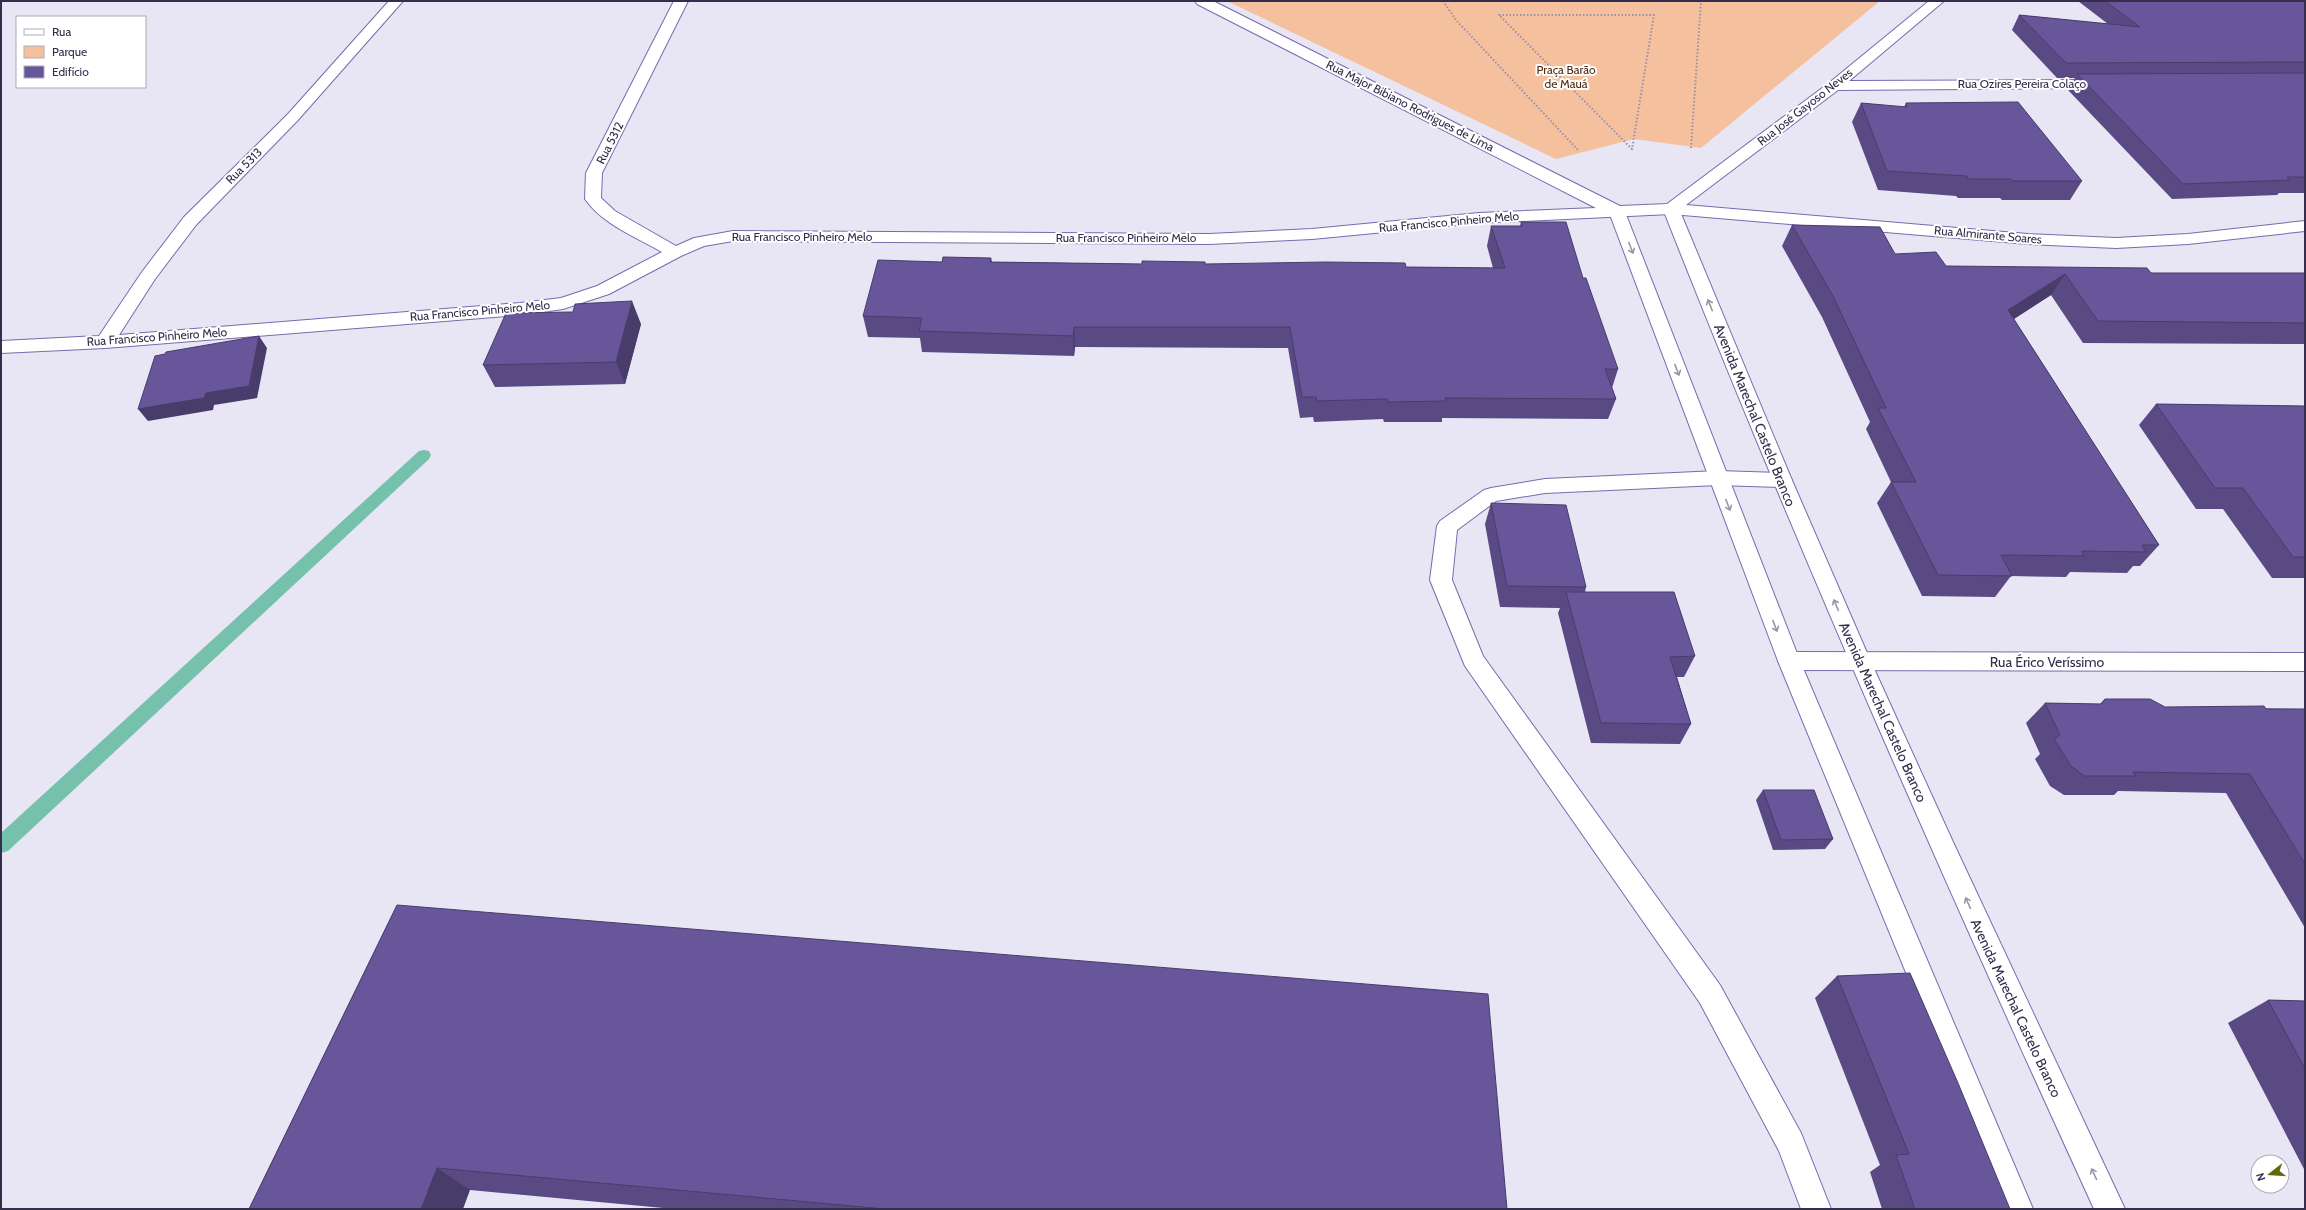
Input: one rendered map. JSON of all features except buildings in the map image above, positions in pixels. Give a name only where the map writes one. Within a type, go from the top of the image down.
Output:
[{"type":"street","name":"Rua 5313","points":[[105,342],[148,276],[190,221],[293,117],[396,1]]},
{"type":"street","name":"Rua 5312","points":[[675,252],[609,215],[592,199],[594,173],[681,1]]},
{"type":"street","name":"Rua Major Bibiano Rodrigues de Lima","points":[[1202,1],[1617,212]]},
{"type":"street","name":"Rua José Gayoso Neves","points":[[1671,209],[1834,86],[1936,1]]},
{"type":"street","name":"Rua Ozires Pereira Colaço","points":[[1834,86],[2113,84]]},
{"type":"street","name":"Rua Almirante Soares","points":[[1617,212],[1671,209],[2028,239],[2116,243],[2188,240],[2305,226]]},
{"type":"street","name":"Avenida Marechal Castelo Branco","points":[[1671,209],[1782,480],[1860,661],[1972,913],[2110,1209]]},
{"type":"street","name":"Rua Francisco Pinheiro Melo","points":[[1,347],[105,342],[520,309],[563,302],[603,290],[675,252],[700,242],[733,236],[1216,239],[1312,234],[1480,218],[1617,212]]},
{"type":"street","points":[[1617,212],[1789,661],[2018,1209]]},
{"type":"street","points":[[1782,480],[1718,478],[1545,486],[1491,495],[1447,526],[1441,580],[1473,660],[1710,994],[1791,1142],[1816,1209]]},
{"type":"street","name":"Rua Érico Veríssimo","points":[[1789,661],[2305,662]]},
{"type":"path","points":[[1442,1],[1456,20],[1583,155]]},
{"type":"path","points":[[1671,209],[1691,151],[1701,1]]},
{"type":"path","points":[[1499,15],[1654,15],[1632,149],[1521,37],[1499,15]]},
{"type":"green space","name":"Praça Barão de Mauá","points":[[1227,1],[1880,1],[1701,148],[1634,139],[1556,159]]},
{"type":"waterway","points":[[1,845],[424,455]]}]
